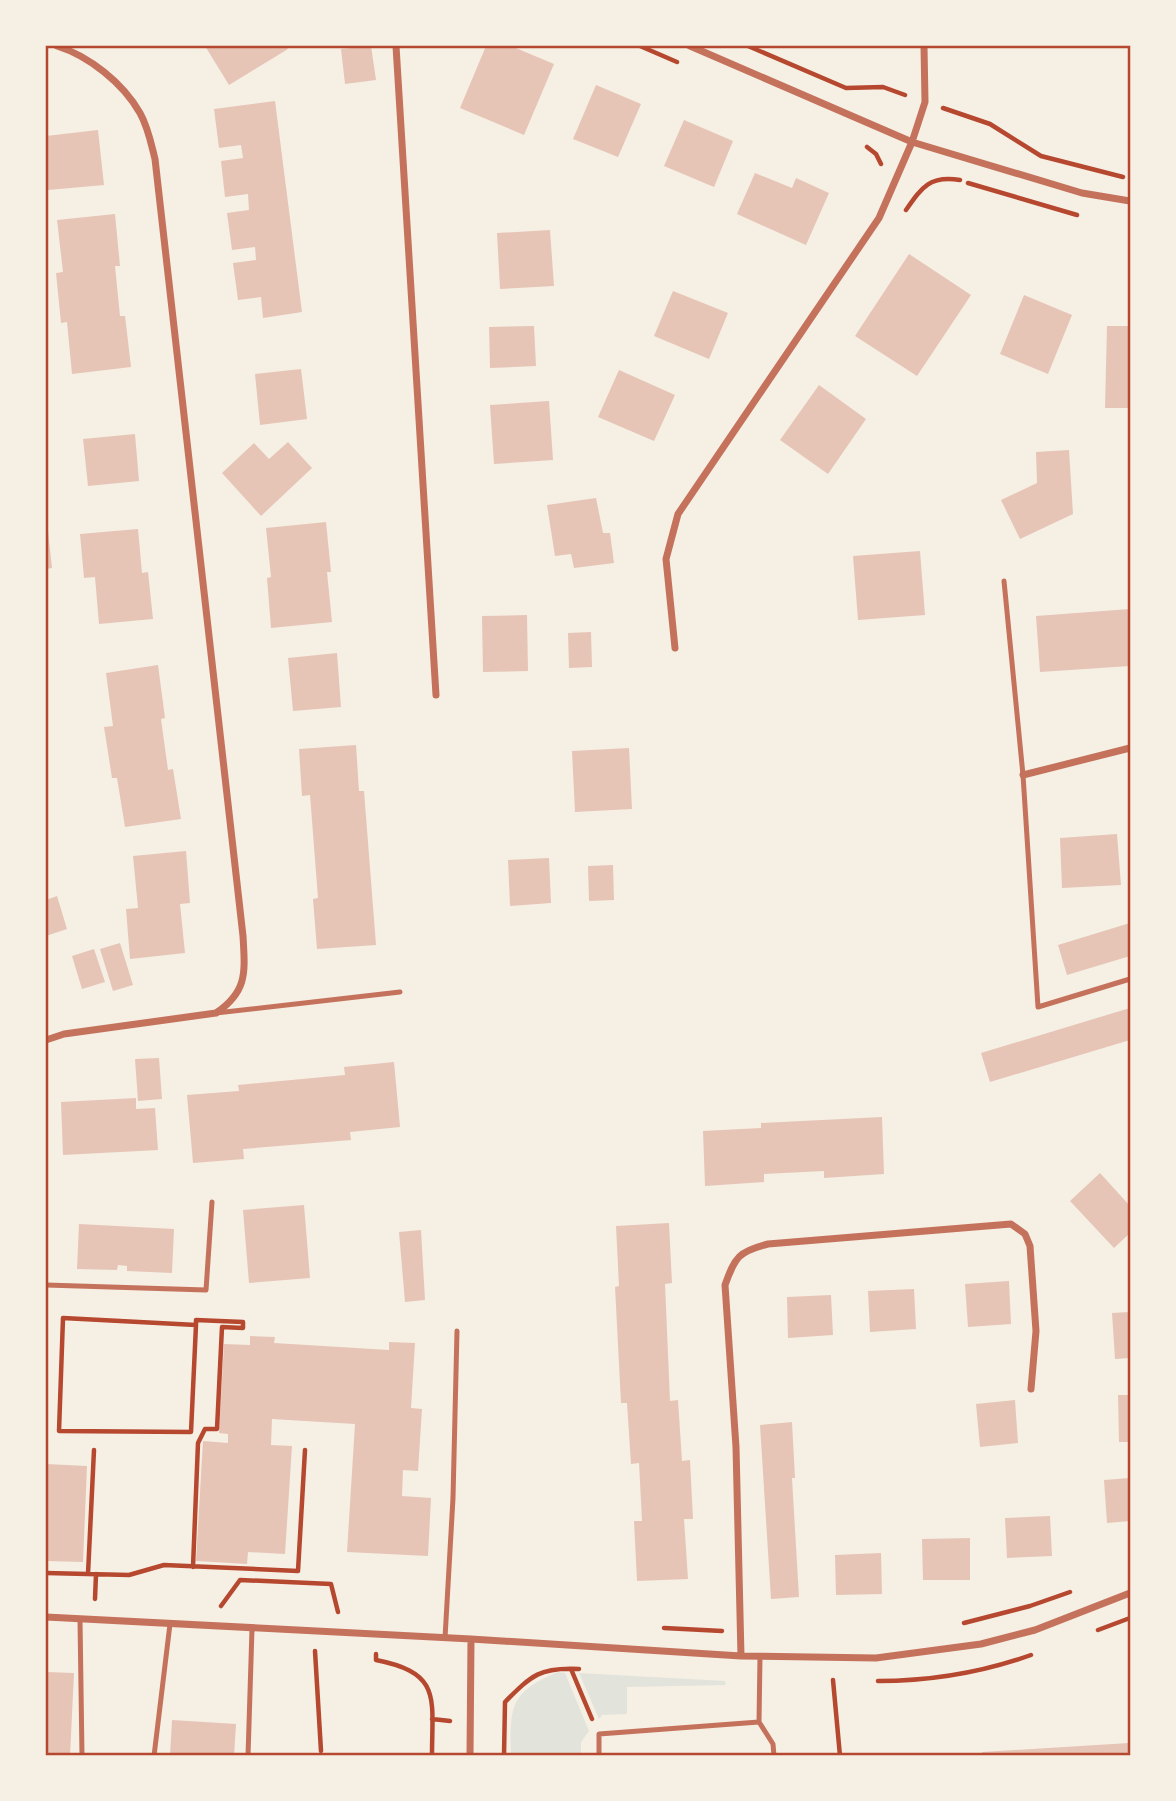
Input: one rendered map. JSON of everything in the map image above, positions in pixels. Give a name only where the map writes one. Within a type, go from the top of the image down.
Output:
[{"type":"street","points":[[46,1040],[64,1034],[216,1013],[231,1003],[241,986],[244,967],[243,936],[155,159],[140,112],[124,90],[87,60],[57,46]]},
{"type":"street","points":[[396,46],[436,695]]},
{"type":"street","points":[[690,46],[912,142],[1082,194],[1130,201]]},
{"type":"street","points":[[675,648],[666,559],[678,514],[879,218],[912,142],[925,102],[924,46]]},
{"type":"street","points":[[1023,775],[1130,748]]},
{"type":"street","points":[[741,1656],[736,1447],[725,1285],[733,1265],[746,1249],[768,1244],[1011,1224],[1025,1234],[1030,1246],[1036,1331],[1031,1389]]},
{"type":"street","points":[[46,1617],[760,1657],[876,1658],[981,1644],[1035,1630],[1130,1593]]},
{"type":"street","points":[[470,1755],[471,1639]]},
{"type":"lane","points":[[1004,581],[1023,775],[1038,1007],[1130,979]]},
{"type":"lane","points":[[216,1013],[400,992]]},
{"type":"lane","points":[[46,1285],[206,1290],[212,1202]]},
{"type":"lane","points":[[446,1638],[457,1331]]},
{"type":"lane","points":[[80,1619],[82,1755]]},
{"type":"lane","points":[[154,1755],[170,1624]]},
{"type":"lane","points":[[248,1755],[252,1629]]},
{"type":"lane","points":[[760,1657],[759,1722],[773,1744],[774,1755]]},
{"type":"lane","points":[[599,1755],[599,1734],[759,1722]]},
{"type":"path","points":[[640,46],[688,66]]},
{"type":"path","points":[[866,146],[876,154],[882,167]]},
{"type":"path","points":[[903,216],[929,182],[944,178],[1077,215]]},
{"type":"path","points":[[193,1567],[198,1443],[205,1429],[216,1429],[222,1327],[243,1328],[243,1322],[196,1320],[196,1325],[191,1432],[59,1431],[63,1318],[196,1325]]},
{"type":"path","points":[[88,1574],[94,1450]]},
{"type":"path","points":[[46,1573],[129,1575],[164,1565],[298,1571],[304,1450]]},
{"type":"path","points":[[94,1600],[96,1574]]},
{"type":"path","points":[[220,1606],[240,1580],[331,1584],[338,1613],[351,1614]]},
{"type":"path","points":[[960,1624],[1030,1606],[1080,1588]]},
{"type":"path","points":[[83,1600],[106,1601]]},
{"type":"path","points":[[652,1628],[741,1633]]},
{"type":"path","points":[[314,1632],[321,1751]]},
{"type":"path","points":[[376,1660],[409,1669],[424,1682],[430,1699],[432,1755]]},
{"type":"path","points":[[571,1669],[594,1724]]},
{"type":"path","points":[[833,1680],[840,1755]]},
{"type":"shaded area","points":[[558,1672],[565,1673],[589,1731],[581,1742],[581,1755],[511,1755],[511,1725],[516,1703],[530,1687]]},
{"type":"shaded area","points":[[579,1673],[725,1681],[726,1685],[627,1687],[627,1714],[602,1715],[599,1719]]},
{"type":"building","points":[[205,46],[286,46],[288,49],[229,85]]},
{"type":"building","points":[[371,46],[376,80],[345,84],[341,49]]},
{"type":"building","points":[[486,46],[511,46],[554,64],[524,135],[460,108]]},
{"type":"building","points":[[596,85],[641,104],[618,157],[573,139]]},
{"type":"building","points":[[275,101],[302,312],[263,318],[261,297],[238,300],[233,263],[256,260],[255,247],[232,250],[227,213],[249,210],[248,194],[225,197],[221,161],[243,158],[241,145],[219,148],[214,109]]},
{"type":"building","points":[[684,120],[733,141],[714,187],[664,166]]},
{"type":"building","points":[[98,130],[104,185],[48,190],[46,136]]},
{"type":"building","points":[[755,173],[792,188],[796,178],[829,193],[806,245],[737,214]]},
{"type":"building","points":[[115,214],[120,266],[115,266],[120,316],[125,316],[131,367],[72,374],[67,322],[61,323],[56,273],[63,272],[57,220]]},
{"type":"building","points":[[550,230],[554,286],[500,289],[497,233]]},
{"type":"building","points":[[909,254],[971,295],[917,376],[855,336]]},
{"type":"building","points":[[673,291],[728,313],[709,359],[654,336]]},
{"type":"building","points":[[1024,295],[1072,315],[1048,374],[1000,354]]},
{"type":"building","points":[[534,326],[536,366],[490,368],[489,327]]},
{"type":"building","points":[[1107,326],[1130,326],[1130,408],[1105,408]]},
{"type":"building","points":[[301,369],[307,419],[260,425],[255,374]]},
{"type":"building","points":[[619,370],[675,395],[654,441],[598,417]]},
{"type":"building","points":[[819,385],[866,419],[828,474],[780,440]]},
{"type":"building","points":[[549,401],[553,460],[494,464],[490,405]]},
{"type":"building","points":[[135,434],[139,481],[88,486],[83,439]]},
{"type":"building","points":[[288,442],[312,468],[261,516],[222,473],[254,443],[269,459]]},
{"type":"building","points":[[1069,450],[1073,514],[1020,539],[1001,500],[1037,483],[1036,452]]},
{"type":"building","points":[[596,498],[603,533],[610,533],[614,563],[574,568],[571,554],[555,556],[547,505]]},
{"type":"building","points":[[326,522],[332,622],[271,628],[267,578],[271,577],[266,528]]},
{"type":"building","points":[[138,529],[142,573],[148,572],[153,619],[99,624],[95,577],[84,578],[80,534]]},
{"type":"building","points":[[46,531],[52,568],[46,569]]},
{"type":"building","points":[[920,551],[925,615],[858,620],[853,556]]},
{"type":"building","points":[[1130,609],[1130,666],[1040,672],[1036,616]]},
{"type":"building","points":[[527,615],[528,671],[483,672],[482,616]]},
{"type":"building","points":[[591,632],[592,667],[569,668],[568,633]]},
{"type":"building","points":[[337,653],[341,707],[293,711],[288,658]]},
{"type":"building","points":[[158,665],[165,718],[161,719],[168,770],[173,769],[181,819],[125,827],[117,778],[112,778],[104,727],[113,726],[106,673]]},
{"type":"building","points":[[356,745],[359,791],[364,791],[376,945],[317,949],[313,899],[318,898],[310,795],[302,796],[299,749]]},
{"type":"building","points":[[629,748],[632,809],[575,812],[572,751]]},
{"type":"building","points":[[1117,834],[1121,885],[1062,888],[1060,838]]},
{"type":"building","points":[[186,851],[190,903],[180,904],[185,953],[130,959],[126,909],[138,908],[133,856]]},
{"type":"building","points":[[549,858],[551,903],[510,906],[508,860]]},
{"type":"building","points":[[613,865],[614,900],[589,901],[588,866]]},
{"type":"building","points":[[57,896],[67,929],[46,936],[46,900]]},
{"type":"building","points":[[1130,923],[1130,956],[1067,975],[1058,945]]},
{"type":"building","points":[[120,943],[133,985],[113,991],[100,949]]},
{"type":"building","points":[[94,949],[105,982],[82,989],[72,956]]},
{"type":"building","points":[[1130,1008],[1130,1040],[990,1082],[981,1053]]},
{"type":"building","points":[[159,1058],[162,1099],[138,1101],[135,1059]]},
{"type":"building","points":[[394,1062],[400,1127],[350,1132],[351,1140],[243,1149],[244,1159],[193,1163],[187,1095],[239,1091],[238,1085],[345,1075],[344,1067]]},
{"type":"building","points":[[136,1098],[136,1109],[155,1108],[158,1150],[63,1155],[61,1102]]},
{"type":"building","points":[[882,1117],[884,1174],[824,1178],[824,1171],[764,1174],[764,1182],[705,1186],[703,1131],[761,1128],[761,1123]]},
{"type":"building","points":[[1100,1173],[1130,1206],[1130,1233],[1114,1248],[1070,1201]]},
{"type":"building","points":[[304,1205],[310,1278],[249,1283],[243,1210]]},
{"type":"building","points":[[669,1223],[672,1283],[665,1284],[670,1401],[678,1400],[682,1461],[690,1460],[693,1519],[684,1519],[688,1579],[637,1581],[634,1521],[642,1521],[639,1463],[631,1464],[627,1403],[621,1403],[615,1287],[619,1286],[616,1226]]},
{"type":"building","points":[[79,1224],[174,1229],[172,1273],[127,1271],[127,1266],[118,1265],[117,1270],[77,1269]]},
{"type":"building","points":[[421,1230],[425,1300],[405,1302],[399,1232]]},
{"type":"building","points":[[1009,1281],[1011,1324],[968,1327],[965,1284]]},
{"type":"building","points":[[914,1289],[916,1329],[870,1332],[868,1291]]},
{"type":"building","points":[[831,1295],[833,1335],[788,1338],[787,1297]]},
{"type":"building","points":[[1130,1312],[1130,1358],[1115,1359],[1112,1313]]},
{"type":"building","points":[[250,1336],[275,1337],[274,1343],[389,1350],[389,1342],[415,1343],[411,1408],[422,1409],[418,1471],[403,1470],[402,1496],[431,1498],[428,1556],[347,1552],[355,1424],[272,1419],[271,1445],[292,1446],[285,1554],[248,1552],[247,1564],[196,1561],[203,1441],[228,1443],[228,1434],[219,1433],[224,1344],[250,1345]]},
{"type":"building","points":[[1118,1395],[1130,1395],[1130,1442],[1119,1442]]},
{"type":"building","points":[[1015,1400],[1018,1443],[980,1447],[976,1404]]},
{"type":"building","points":[[792,1422],[795,1478],[792,1478],[799,1597],[771,1599],[760,1425]]},
{"type":"building","points":[[46,1464],[87,1466],[83,1562],[46,1561]]},
{"type":"building","points":[[1130,1478],[1130,1521],[1107,1523],[1104,1480]]},
{"type":"building","points":[[1050,1516],[1052,1556],[1007,1558],[1005,1518]]},
{"type":"building","points":[[970,1538],[970,1580],[923,1580],[922,1539]]},
{"type":"building","points":[[881,1553],[882,1594],[836,1595],[835,1555]]},
{"type":"building","points":[[46,1672],[74,1673],[70,1756],[46,1756]]},
{"type":"building","points":[[172,1720],[236,1724],[234,1756],[170,1756]]},
{"type":"building","points":[[1129,1743],[1129,1756],[982,1756],[982,1752]]}]
